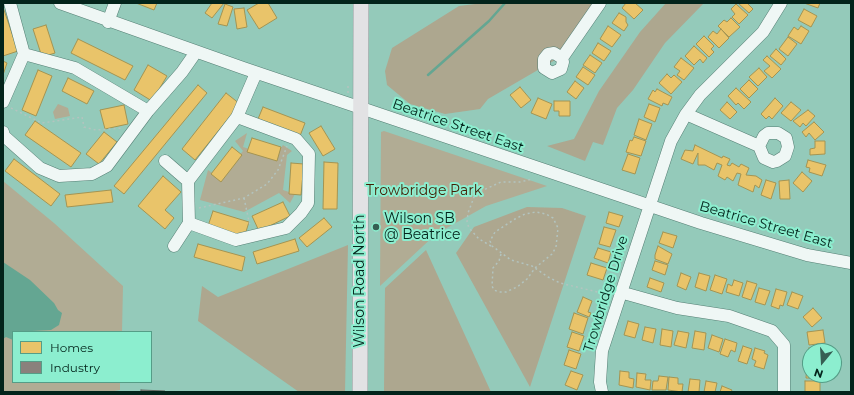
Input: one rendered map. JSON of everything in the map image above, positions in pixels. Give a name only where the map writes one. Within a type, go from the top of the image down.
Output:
[{"type":"main road","name":"Wilson Road North","points":[[360,392],[361,3]]},
{"type":"street","points":[[6,104],[24,54],[10,3]]},
{"type":"street","name":"Beatrice Street East","points":[[60,3],[108,22],[649,206],[807,255],[851,262]]},
{"type":"street","points":[[108,22],[115,3]]},
{"type":"street","points":[[562,58],[600,3]]},
{"type":"street","name":"Trowbridge Drive","points":[[602,392],[600,382],[602,351],[619,295],[672,140],[686,114],[700,95],[763,32],[781,3]]},
{"type":"street","points":[[3,132],[4,136],[40,168],[58,176],[92,174],[107,166],[148,111],[182,72],[196,52]]},
{"type":"street","points":[[24,54],[75,68],[148,111]]},
{"type":"street","points":[[174,246],[189,223],[188,181],[237,117],[256,73]]},
{"type":"street","points":[[686,114],[759,146]]},
{"type":"street","points":[[189,223],[236,240],[286,228],[301,214],[308,203],[309,154],[303,145],[290,137],[237,117]]},
{"type":"street","points":[[166,161],[188,181]]},
{"type":"street","points":[[619,295],[677,308],[729,316],[772,331],[784,345],[784,392]]},
{"type":"path","points":[[6,104],[42,123],[82,117],[84,127],[96,130],[137,127]]},
{"type":"path","points":[[189,210],[244,198],[267,184],[278,170],[290,137]]},
{"type":"path","points":[[532,179],[520,182],[501,182],[479,192],[474,197],[468,213],[467,222],[469,228],[479,239],[492,246],[501,254],[535,268],[560,283],[619,295]]},
{"type":"path","points":[[244,198],[252,236]]},
{"type":"path","points":[[492,246],[490,240],[495,232],[525,214],[536,212],[546,214],[553,218],[558,228],[556,247],[552,254],[535,268],[527,278],[506,292],[494,290],[492,286],[493,268],[499,261],[501,254]]},
{"type":"green space","points":[[58,104],[68,108],[70,116],[55,119],[53,112]]},
{"type":"green space","name":"Trowbridge Park","points":[[384,131],[547,186],[486,206],[436,234],[380,286],[381,132]]},
{"type":"green space","points":[[247,133],[243,147],[274,157],[283,145],[292,151],[287,155],[283,190],[295,194],[290,203],[279,193],[244,212],[200,200],[208,170],[219,178],[243,151],[235,141]]},
{"type":"green space","points":[[3,181],[54,223],[123,286],[122,331],[12,331],[12,383],[120,383],[120,390],[109,392],[3,392]]},
{"type":"shaded area","points":[[483,3],[600,3],[562,56],[488,99],[480,109],[445,114],[410,104],[387,85],[385,71],[392,48],[459,6]]},
{"type":"shaded area","points":[[666,3],[704,3],[665,43],[633,90],[617,108],[603,145],[593,142],[585,161],[547,146],[574,139],[599,91],[640,32]]},
{"type":"shaded area","points":[[527,207],[562,208],[586,216],[530,387],[456,253],[474,227]]},
{"type":"shaded area","points":[[348,245],[345,392],[299,392],[198,321],[202,286],[218,297]]},
{"type":"shaded area","points":[[426,250],[491,392],[384,392],[385,288]]},
{"type":"shaded area","points":[[3,262],[30,280],[54,303],[58,310],[62,313],[59,325],[51,330],[12,331],[12,340],[6,337],[3,339]]},
{"type":"building: Homes","points":[[136,3],[157,3],[154,10]]},
{"type":"building: Homes","points":[[212,3],[224,3],[212,18],[205,13]]},
{"type":"building: Homes","points":[[259,3],[268,3],[277,18],[259,29],[247,10]]},
{"type":"building: Homes","points":[[626,3],[635,3],[643,10],[634,19],[622,8]]},
{"type":"building: Homes","points":[[738,3],[747,3],[753,9],[749,13]]},
{"type":"building: Homes","points":[[804,3],[820,3],[818,8]]},
{"type":"building: Homes","points":[[225,4],[233,7],[227,26],[218,24]]},
{"type":"building: Homes","points":[[736,4],[748,15],[739,24],[732,17],[735,14],[731,9]]},
{"type":"building: Homes","points":[[3,7],[18,51],[3,56]]},
{"type":"building: Homes","points":[[244,8],[247,27],[237,29],[234,9]]},
{"type":"building: Homes","points":[[804,9],[817,16],[811,27],[798,20]]},
{"type":"building: Homes","points":[[619,13],[626,17],[626,22],[628,25],[624,31],[612,23]]},
{"type":"building: Homes","points":[[731,18],[740,27],[729,37],[718,26],[724,20],[727,22]]},
{"type":"building: Homes","points":[[46,25],[55,53],[42,57],[33,29]]},
{"type":"building: Homes","points":[[608,26],[621,35],[612,47],[600,39]]},
{"type":"building: Homes","points":[[801,26],[809,31],[801,44],[788,36],[794,27],[798,30]]},
{"type":"building: Homes","points":[[721,29],[729,38],[719,48],[708,37],[713,31],[717,34]]},
{"type":"building: Homes","points":[[704,36],[714,46],[711,49],[714,52],[709,57],[696,44]]},
{"type":"building: Homes","points":[[788,37],[797,44],[788,56],[779,49]]},
{"type":"building: Homes","points":[[78,39],[133,66],[125,80],[71,53]]},
{"type":"building: Homes","points":[[598,43],[611,51],[604,61],[592,53]]},
{"type":"building: Homes","points":[[694,46],[707,58],[703,63],[700,59],[694,65],[685,56]]},
{"type":"building: Homes","points":[[776,49],[786,59],[781,65],[770,56]]},
{"type":"building: Homes","points":[[590,55],[602,63],[595,73],[583,65]]},
{"type":"building: Homes","points":[[767,56],[781,69],[772,78],[764,71],[770,66],[763,60]]},
{"type":"building: Homes","points":[[681,58],[694,68],[684,80],[677,75],[680,71],[674,67]]},
{"type":"building: Homes","points":[[3,61],[7,63],[3,75]]},
{"type":"building: Homes","points":[[148,65],[167,76],[152,101],[134,90]]},
{"type":"building: Homes","points":[[583,67],[595,75],[588,85],[576,77]]},
{"type":"building: Homes","points":[[759,68],[767,77],[758,86],[749,77]]},
{"type":"building: Homes","points":[[38,70],[52,76],[36,116],[22,110]]},
{"type":"building: Homes","points":[[667,74],[671,78],[674,75],[682,82],[671,94],[659,83]]},
{"type":"building: Homes","points":[[68,78],[94,91],[87,104],[62,91]]},
{"type":"building: Homes","points":[[749,80],[758,89],[749,98],[740,89]]},
{"type":"building: Homes","points":[[575,81],[584,88],[576,99],[567,92]]},
{"type":"building: Homes","points":[[198,85],[207,93],[124,194],[114,186]]},
{"type":"building: Homes","points":[[520,87],[531,100],[521,108],[510,95]]},
{"type":"building: Homes","points":[[736,88],[751,102],[744,109],[738,103],[736,105],[728,96]]},
{"type":"building: Homes","points":[[657,89],[672,97],[668,105],[663,103],[662,106],[648,99],[653,90],[655,92]]},
{"type":"building: Homes","points":[[226,93],[240,104],[195,160],[182,149]]},
{"type":"building: Homes","points":[[538,98],[552,104],[546,119],[531,113]]},
{"type":"building: Homes","points":[[775,98],[783,106],[772,119],[769,116],[766,119],[761,114]]},
{"type":"building: Homes","points":[[554,101],[570,101],[570,116],[559,116],[559,111],[554,111]]},
{"type":"building: Homes","points":[[727,102],[737,112],[730,119],[720,110]]},
{"type":"building: Homes","points":[[791,102],[801,110],[791,121],[781,113]]},
{"type":"building: Homes","points":[[649,104],[660,108],[655,122],[644,117]]},
{"type":"building: Homes","points":[[124,105],[128,124],[105,129],[100,110]]},
{"type":"building: Homes","points":[[263,107],[305,123],[300,136],[258,119]]},
{"type":"building: Homes","points":[[808,110],[815,116],[806,126],[803,123],[800,127],[793,121]]},
{"type":"building: Homes","points":[[639,119],[652,124],[646,140],[634,135]]},
{"type":"building: Homes","points":[[35,121],[81,153],[71,167],[25,135]]},
{"type":"building: Homes","points":[[814,122],[824,132],[815,140],[809,133],[806,137],[802,132]]},
{"type":"building: Homes","points":[[321,126],[335,149],[323,156],[309,133]]},
{"type":"building: Homes","points":[[104,132],[117,142],[99,164],[86,154]]},
{"type":"building: Homes","points":[[634,137],[646,141],[641,156],[626,152],[630,140],[632,141]]},
{"type":"building: Homes","points":[[252,138],[281,147],[277,161],[247,152]]},
{"type":"building: Homes","points":[[815,141],[825,141],[825,154],[810,155],[810,149],[815,148]]},
{"type":"building: Homes","points":[[695,145],[722,158],[723,156],[730,159],[727,165],[730,166],[732,163],[739,167],[741,164],[749,168],[746,175],[756,176],[762,180],[759,188],[755,185],[753,192],[738,185],[741,174],[737,173],[733,181],[727,177],[725,180],[718,176],[722,165],[717,163],[714,170],[705,165],[698,165],[698,153],[693,164],[681,159],[685,150],[693,151]]},
{"type":"building: Homes","points":[[232,147],[242,155],[221,182],[211,174]]},
{"type":"building: Homes","points":[[628,154],[640,158],[635,174],[622,170]]},
{"type":"building: Homes","points":[[14,159],[60,194],[51,206],[5,171]]},
{"type":"building: Homes","points":[[808,160],[826,165],[822,176],[809,172],[810,168],[806,167]]},
{"type":"building: Homes","points":[[324,162],[338,163],[337,209],[323,209]]},
{"type":"building: Homes","points":[[291,163],[304,164],[301,195],[289,194]]},
{"type":"building: Homes","points":[[802,172],[812,181],[803,192],[793,183]]},
{"type":"building: Homes","points":[[163,176],[181,192],[165,210],[174,218],[165,229],[138,206]]},
{"type":"building: Homes","points":[[766,180],[776,183],[771,199],[761,195]]},
{"type":"building: Homes","points":[[789,180],[790,199],[780,199],[779,181]]},
{"type":"building: Homes","points":[[111,190],[113,202],[67,207],[65,195]]},
{"type":"building: Homes","points":[[283,202],[290,216],[259,231],[252,216]]},
{"type":"building: Homes","points":[[213,211],[249,222],[244,238],[208,226]]},
{"type":"building: Homes","points":[[609,212],[623,216],[619,227],[606,223]]},
{"type":"building: Homes","points":[[324,218],[332,227],[307,247],[299,238]]},
{"type":"building: Homes","points":[[604,227],[616,230],[610,247],[599,244]]},
{"type":"building: Homes","points":[[663,232],[677,236],[673,248],[659,243]]},
{"type":"building: Homes","points":[[295,239],[299,251],[257,264],[253,252]]},
{"type":"building: Homes","points":[[198,244],[245,257],[242,271],[194,257]]},
{"type":"building: Homes","points":[[658,246],[672,254],[668,264],[655,259]]},
{"type":"building: Homes","points":[[598,248],[611,252],[608,263],[594,258]]},
{"type":"building: Homes","points":[[655,261],[668,265],[665,275],[652,270]]},
{"type":"building: Homes","points":[[591,263],[607,268],[603,280],[587,275]]},
{"type":"building: Homes","points":[[681,273],[691,277],[686,290],[677,286]]},
{"type":"building: Homes","points":[[699,273],[710,276],[706,291],[695,287]]},
{"type":"building: Homes","points":[[715,275],[727,279],[722,294],[710,290]]},
{"type":"building: Homes","points":[[650,278],[664,283],[661,292],[647,287]]},
{"type":"building: Homes","points":[[734,280],[743,283],[739,296],[726,292],[728,284],[732,286]]},
{"type":"building: Homes","points":[[747,281],[757,284],[751,300],[742,297]]},
{"type":"building: Homes","points":[[759,288],[770,291],[765,305],[755,302]]},
{"type":"building: Homes","points":[[776,289],[787,292],[783,306],[780,305],[779,309],[771,306]]},
{"type":"building: Homes","points":[[792,292],[803,296],[798,309],[787,305]]},
{"type":"building: Homes","points":[[583,297],[592,301],[588,312],[591,313],[589,317],[577,312]]},
{"type":"building: Homes","points":[[813,308],[822,318],[812,327],[803,317]]},
{"type":"building: Homes","points":[[574,313],[588,318],[583,334],[569,329]]},
{"type":"building: Homes","points":[[628,321],[639,324],[635,338],[624,335]]},
{"type":"building: Homes","points":[[645,327],[656,329],[653,343],[642,340]]},
{"type":"building: Homes","points":[[662,329],[673,331],[671,347],[660,345]]},
{"type":"building: Homes","points":[[823,330],[825,343],[809,343],[807,332]]},
{"type":"building: Homes","points":[[678,331],[689,333],[686,348],[674,345]]},
{"type":"building: Homes","points":[[695,331],[706,333],[704,350],[692,348]]},
{"type":"building: Homes","points":[[572,332],[584,336],[579,351],[567,347]]},
{"type":"building: Homes","points":[[712,335],[723,339],[719,352],[708,348]]},
{"type":"building: Homes","points":[[725,339],[737,343],[735,352],[731,350],[728,357],[720,354]]},
{"type":"building: Homes","points":[[743,346],[752,349],[747,364],[738,361]]},
{"type":"building: Homes","points":[[755,348],[765,351],[764,353],[768,355],[764,369],[754,366],[756,361],[752,359]]},
{"type":"building: Homes","points":[[569,350],[581,354],[576,369],[564,365]]},
{"type":"building: Homes","points":[[571,371],[583,375],[577,390],[565,385]]},
{"type":"building: Homes","points":[[620,371],[629,372],[629,378],[634,379],[633,388],[619,385]]},
{"type":"building: Homes","points":[[637,373],[646,374],[645,380],[651,380],[650,390],[636,387]]},
{"type":"building: Homes","points":[[659,376],[668,377],[666,390],[652,390],[653,381],[658,381]]},
{"type":"building: Homes","points":[[669,377],[678,378],[678,384],[683,384],[682,392],[668,390]]},
{"type":"building: Homes","points":[[690,379],[700,380],[699,392],[688,392]]},
{"type":"building: Homes","points":[[706,381],[717,383],[715,392],[704,392]]},
{"type":"building: Homes","points":[[805,383],[820,383],[820,392],[805,392]]},
{"type":"building: Homes","points":[[722,386],[732,390],[731,392],[720,392]]},
{"type":"building: Industry","points":[[141,390],[165,391],[165,392],[141,392]]},
{"type":"waterway","points":[[428,75],[489,21],[505,3]]},
{"type":"place","name":"Wilson SB @ Beatrice","points":[[376,227]]}]
